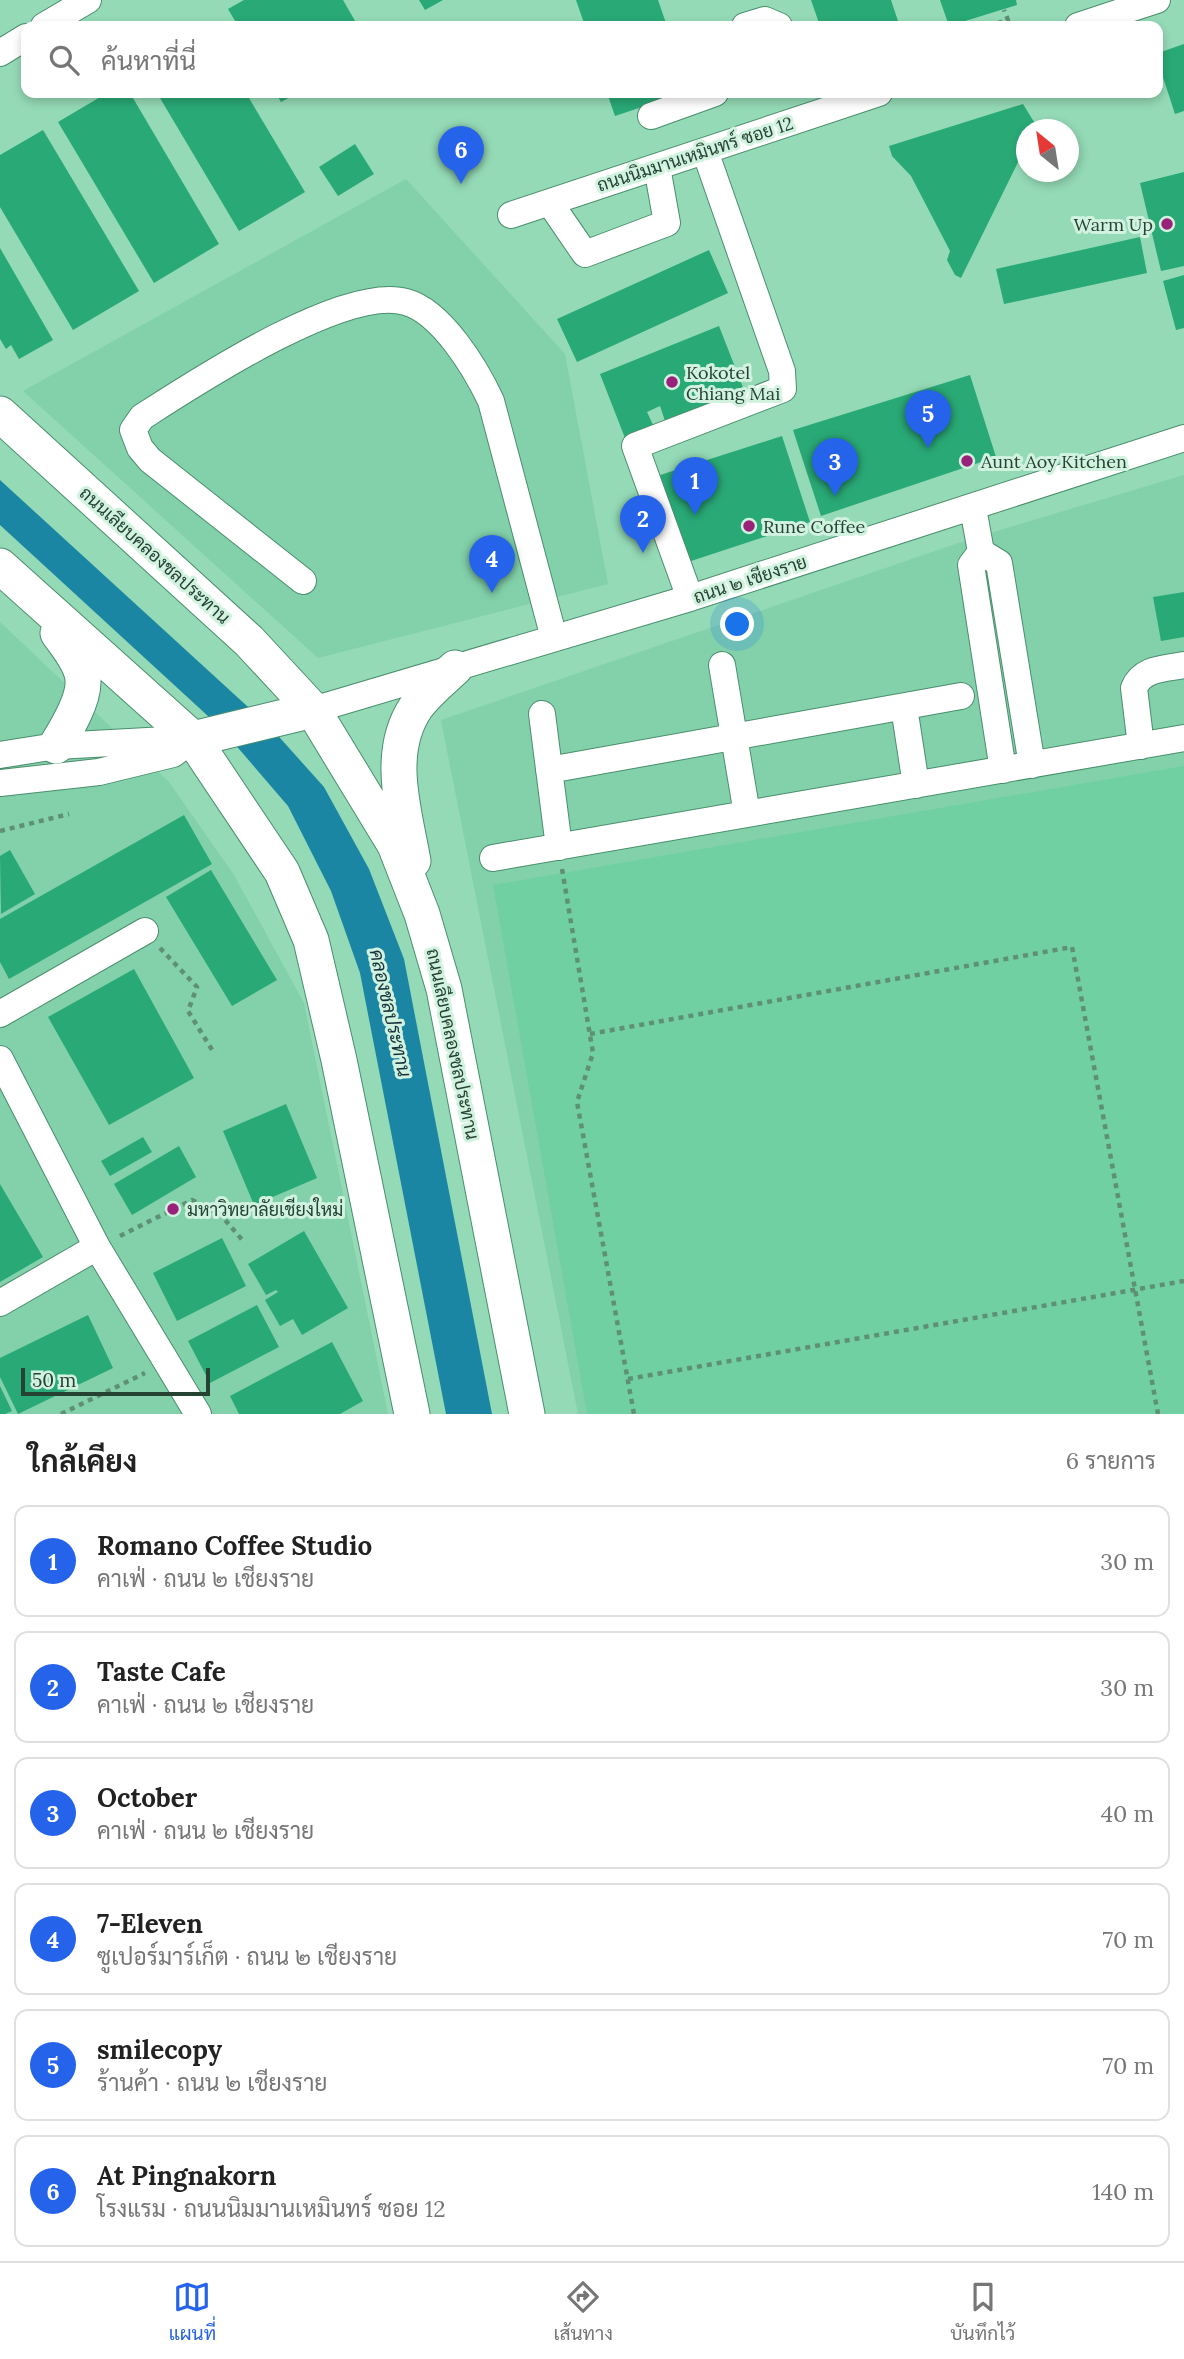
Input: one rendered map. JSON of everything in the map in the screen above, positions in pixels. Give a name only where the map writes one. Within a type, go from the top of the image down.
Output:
[{"type":"main road","name":"ถนนเลียบคลองชลประทาน","points":[[0,414],[249,641],[313,710],[395,845],[422,914],[444,989],[527,1414]]},
{"type":"main road","points":[[0,566],[199,738],[282,872],[311,940],[342,1072],[412,1414]]},
{"type":"main road","points":[[34,597],[77,662],[83,681],[71,722],[56,746]]},
{"type":"main road","points":[[422,914],[398,770],[401,735],[417,706],[454,668]]},
{"type":"main road","points":[[199,738],[313,710]]},
{"type":"street","points":[[52,21],[88,0]]},
{"type":"street","points":[[1093,21],[1157,0]]},
{"type":"street","points":[[0,52],[21,40]]},
{"type":"street","points":[[651,116],[701,98]]},
{"type":"street","name":"ถนนนิมมานเหมินทร์ ซอย 12","points":[[511,215],[705,151],[820,102],[846,98]]},
{"type":"street","points":[[690,598],[635,446],[783,388],[782,371],[705,151]]},
{"type":"street","points":[[550,203],[584,254],[667,223],[657,167]]},
{"type":"street","points":[[303,581],[150,460],[140,448],[133,430],[142,417],[272,337],[362,303],[391,300],[407,302],[427,312],[451,338],[474,369],[491,401],[554,638]]},
{"type":"street","name":"ถนน ๒ เชียงราย","points":[[313,710],[690,598],[1184,438]]},
{"type":"street","points":[[973,508],[981,552],[971,565],[1003,770]]},
{"type":"street","points":[[981,552],[999,563],[1031,765]]},
{"type":"street","points":[[984,649],[1012,644]]},
{"type":"street","points":[[722,665],[747,814]]},
{"type":"street","points":[[1141,746],[1134,688],[1138,679],[1144,673],[1184,665]]},
{"type":"street","points":[[549,770],[961,696]]},
{"type":"street","points":[[904,707],[916,785]]},
{"type":"street","points":[[541,714],[559,847]]},
{"type":"street","points":[[0,755],[56,746],[199,738]]},
{"type":"street","points":[[0,783],[111,769],[173,754],[199,738]]},
{"type":"street","points":[[493,858],[1184,738]]},
{"type":"street","points":[[0,1014],[145,931]]},
{"type":"street","points":[[0,1059],[97,1247],[198,1414]]},
{"type":"street","points":[[0,1303],[97,1247]]},
{"type":"path","points":[[1004,10],[1008,20],[1005,21]]},
{"type":"path","points":[[0,831],[69,814]]},
{"type":"path","points":[[559,847],[593,1053],[577,1102],[634,1414]]},
{"type":"path","points":[[145,931],[197,987],[188,1011],[214,1053]]},
{"type":"path","points":[[590,1034],[1072,947],[1158,1414]]},
{"type":"path","points":[[97,1247],[192,1200],[220,1214],[243,1242]]},
{"type":"path","points":[[628,1379],[1184,1281]]},
{"type":"path","points":[[61,1414],[167,1362]]},
{"type":"shaded area","points":[[406,179],[565,354],[608,584],[318,658],[23,391]]},
{"type":"shaded area","points":[[1184,475],[1184,1414],[578,1414],[441,720],[967,540]]},
{"type":"shaded area","name":"มหาวิทยาลัยเชียงใหม่","points":[[0,622],[169,782],[234,875],[304,1003],[388,1414],[0,1414]]},
{"type":"shaded area","points":[[1184,766],[1184,1414],[587,1414],[493,885]]},
{"type":"water","name":"คลองชลประทาน","points":[[0,480],[272,729],[324,787],[369,869],[404,959],[492,1414],[446,1414],[360,973],[331,891],[288,806],[221,728],[0,525]]},
{"type":"building","points":[[244,0],[343,0],[355,21],[235,21],[228,9]]},
{"type":"building","points":[[419,0],[443,0],[425,10]]},
{"type":"building","points":[[576,0],[658,0],[665,21],[583,21]]},
{"type":"building","points":[[811,0],[891,0],[898,21],[818,21]]},
{"type":"building","points":[[940,0],[1016,0],[1017,5],[965,21],[947,21]]},
{"type":"building","points":[[1184,44],[1184,111],[1175,114],[1163,77],[1163,51]]},
{"type":"building","points":[[99,98],[133,98],[219,244],[154,283],[58,122]]},
{"type":"building","points":[[160,98],[249,98],[305,192],[239,231]]},
{"type":"building","points":[[609,98],[669,98],[615,116]]},
{"type":"building","points":[[1023,104],[1032,119],[1016,119],[1016,166],[961,278],[955,275],[947,260],[950,251],[911,176],[892,156],[889,146]]},
{"type":"building","points":[[43,130],[139,291],[73,330],[0,207],[0,155]]},
{"type":"building","points":[[355,144],[374,174],[338,196],[319,167]]},
{"type":"building","name":"Warm Up","points":[[1184,172],[1184,266],[1161,271],[1140,183]]},
{"type":"building","points":[[1140,237],[1147,273],[1004,304],[996,269]]},
{"type":"building","points":[[0,248],[53,340],[19,359],[11,345],[6,349],[0,339]]},
{"type":"building","points":[[709,250],[728,293],[577,362],[557,319]]},
{"type":"building","points":[[1184,275],[1184,328],[1176,330],[1163,281]]},
{"type":"building","name":"Kokotel Chiang Mai","points":[[719,326],[744,390],[665,421],[660,406],[647,412],[654,427],[625,438],[600,374]]},
{"type":"building","points":[[970,375],[996,457],[821,516],[793,430]]},
{"type":"building","points":[[782,436],[810,522],[682,564],[654,477]]},
{"type":"building","points":[[1184,592],[1184,637],[1161,641],[1153,597]]},
{"type":"building","points":[[184,815],[212,864],[9,979],[0,962],[0,919]]},
{"type":"building","points":[[10,850],[35,894],[1,914],[0,856]]},
{"type":"building","points":[[211,870],[277,980],[232,1006],[166,897]]},
{"type":"building","points":[[134,969],[194,1078],[109,1125],[48,1017]]},
{"type":"building","points":[[286,1104],[317,1178],[254,1205],[223,1131]]},
{"type":"building","points":[[143,1137],[152,1152],[110,1176],[101,1161]]},
{"type":"building","points":[[179,1146],[196,1177],[132,1215],[114,1184]]},
{"type":"building","points":[[0,1184],[43,1257],[0,1282]]},
{"type":"building","points":[[304,1231],[348,1308],[302,1335],[293,1319],[280,1326],[265,1300],[278,1292],[276,1290],[266,1295],[248,1264]]},
{"type":"building","points":[[222,1238],[246,1286],[177,1321],[153,1273]]},
{"type":"building","points":[[257,1305],[279,1347],[210,1383],[188,1341]]},
{"type":"building","points":[[88,1315],[113,1368],[18,1414],[0,1377],[0,1358]]},
{"type":"building","points":[[332,1342],[363,1401],[340,1414],[239,1414],[230,1396]]},
{"type":"building","points":[[0,1386],[12,1411],[5,1414],[0,1414]]},
{"type":"place","name":"At Pingnakorn","points":[[461,184]]},
{"type":"place","name":"Warm Up","points":[[1167,224]]},
{"type":"place","name":"Kokotel Chiang Mai","points":[[672,382]]},
{"type":"place","name":"smilecopy","points":[[928,448]]},
{"type":"place","name":"Aunt Aoy Kitchen","points":[[967,461]]},
{"type":"place","name":"October","points":[[835,496]]},
{"type":"place","name":"Romano Coffee Studio","points":[[695,515]]},
{"type":"place","name":"Rune Coffee","points":[[749,526]]},
{"type":"place","name":"Taste Cafe","points":[[643,553]]},
{"type":"place","name":"7-Eleven","points":[[492,593]]},
{"type":"place","name":"มหาวิทยาลัยเชียงใหม่","points":[[173,1209]]}]
